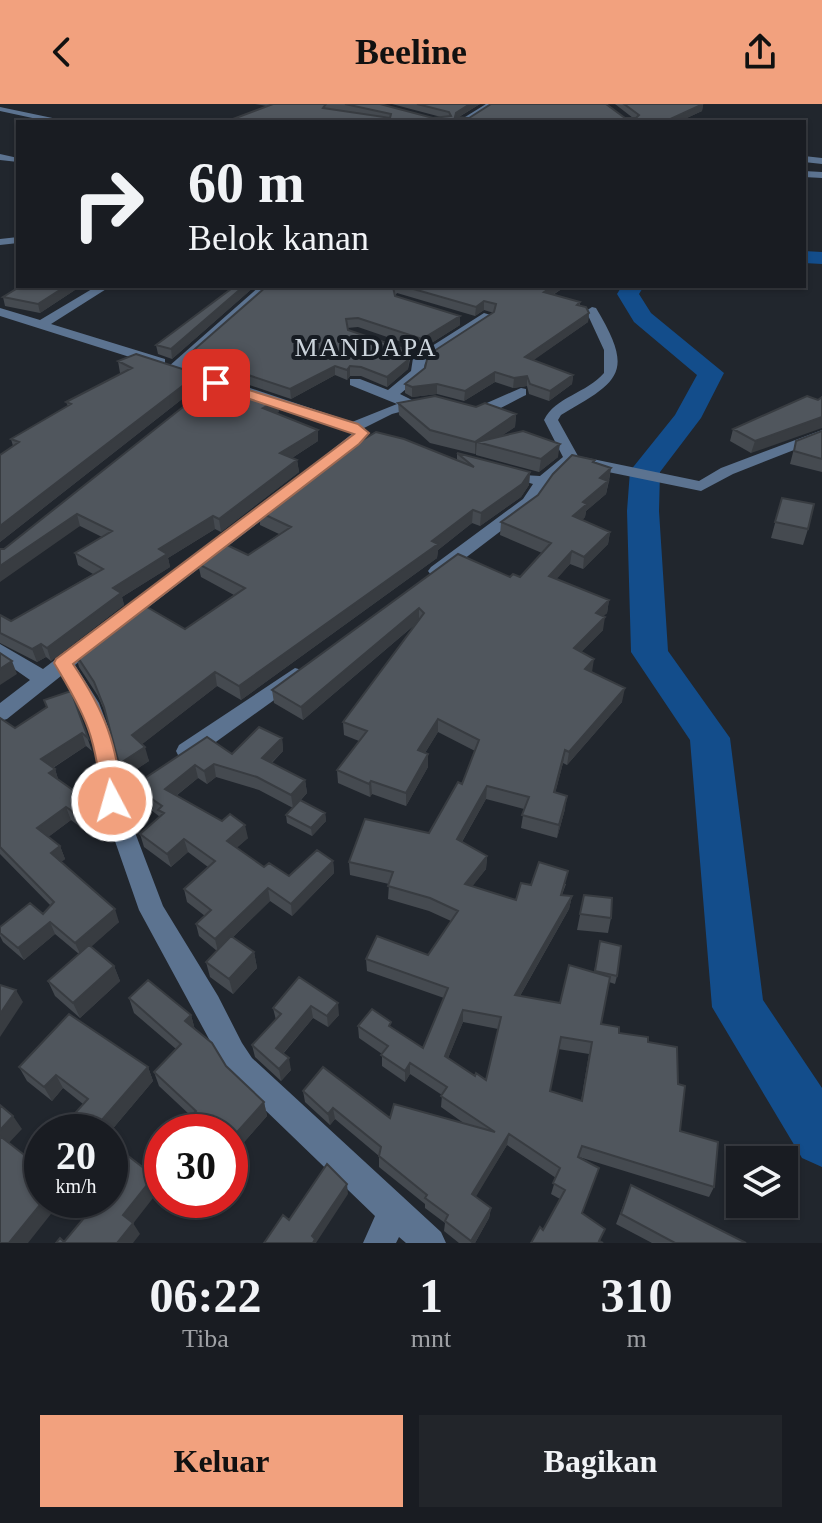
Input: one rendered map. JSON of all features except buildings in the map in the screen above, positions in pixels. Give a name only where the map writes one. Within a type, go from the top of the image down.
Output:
[{"type":"street","points":[[464,120],[491,104]]},
{"type":"street","points":[[0,109],[52,120]]},
{"type":"street","points":[[0,157],[15,160]]},
{"type":"street","points":[[41,325],[102,288]]},
{"type":"street","points":[[175,367],[262,288]]},
{"type":"street","points":[[572,459],[551,420],[555,412],[607,383],[615,364],[610,345],[592,311]]},
{"type":"street","points":[[0,312],[175,367],[210,388],[364,432]]},
{"type":"street","points":[[390,395],[418,372],[416,355],[476,320]]},
{"type":"street","points":[[355,382],[409,404]]},
{"type":"street","points":[[455,407],[480,411],[521,392]]},
{"type":"street","points":[[0,714],[364,432],[409,404],[436,401]]},
{"type":"street","points":[[418,584],[529,502],[543,481],[564,461],[572,459],[674,483],[708,485],[727,471],[822,434]]},
{"type":"street","points":[[507,473],[543,481]]},
{"type":"street","points":[[0,650],[53,671],[89,703],[107,753],[152,910],[242,1068],[430,1243]]},
{"type":"street","points":[[175,759],[307,667]]},
{"type":"street","points":[[379,1243],[394,1212]]},
{"type":"waterway","points":[[806,257],[822,258]]},
{"type":"waterway","points":[[632,288],[628,294],[642,317],[711,373],[687,418],[645,471],[643,511],[650,652],[710,738],[738,1007],[822,1138]]},
{"type":"district","name":"MANDAPA","points":[[366,347]]},
{"type":"route","points":[[112,801],[107,753],[89,703],[63,663],[362,433],[353,427],[216,383]]}]
